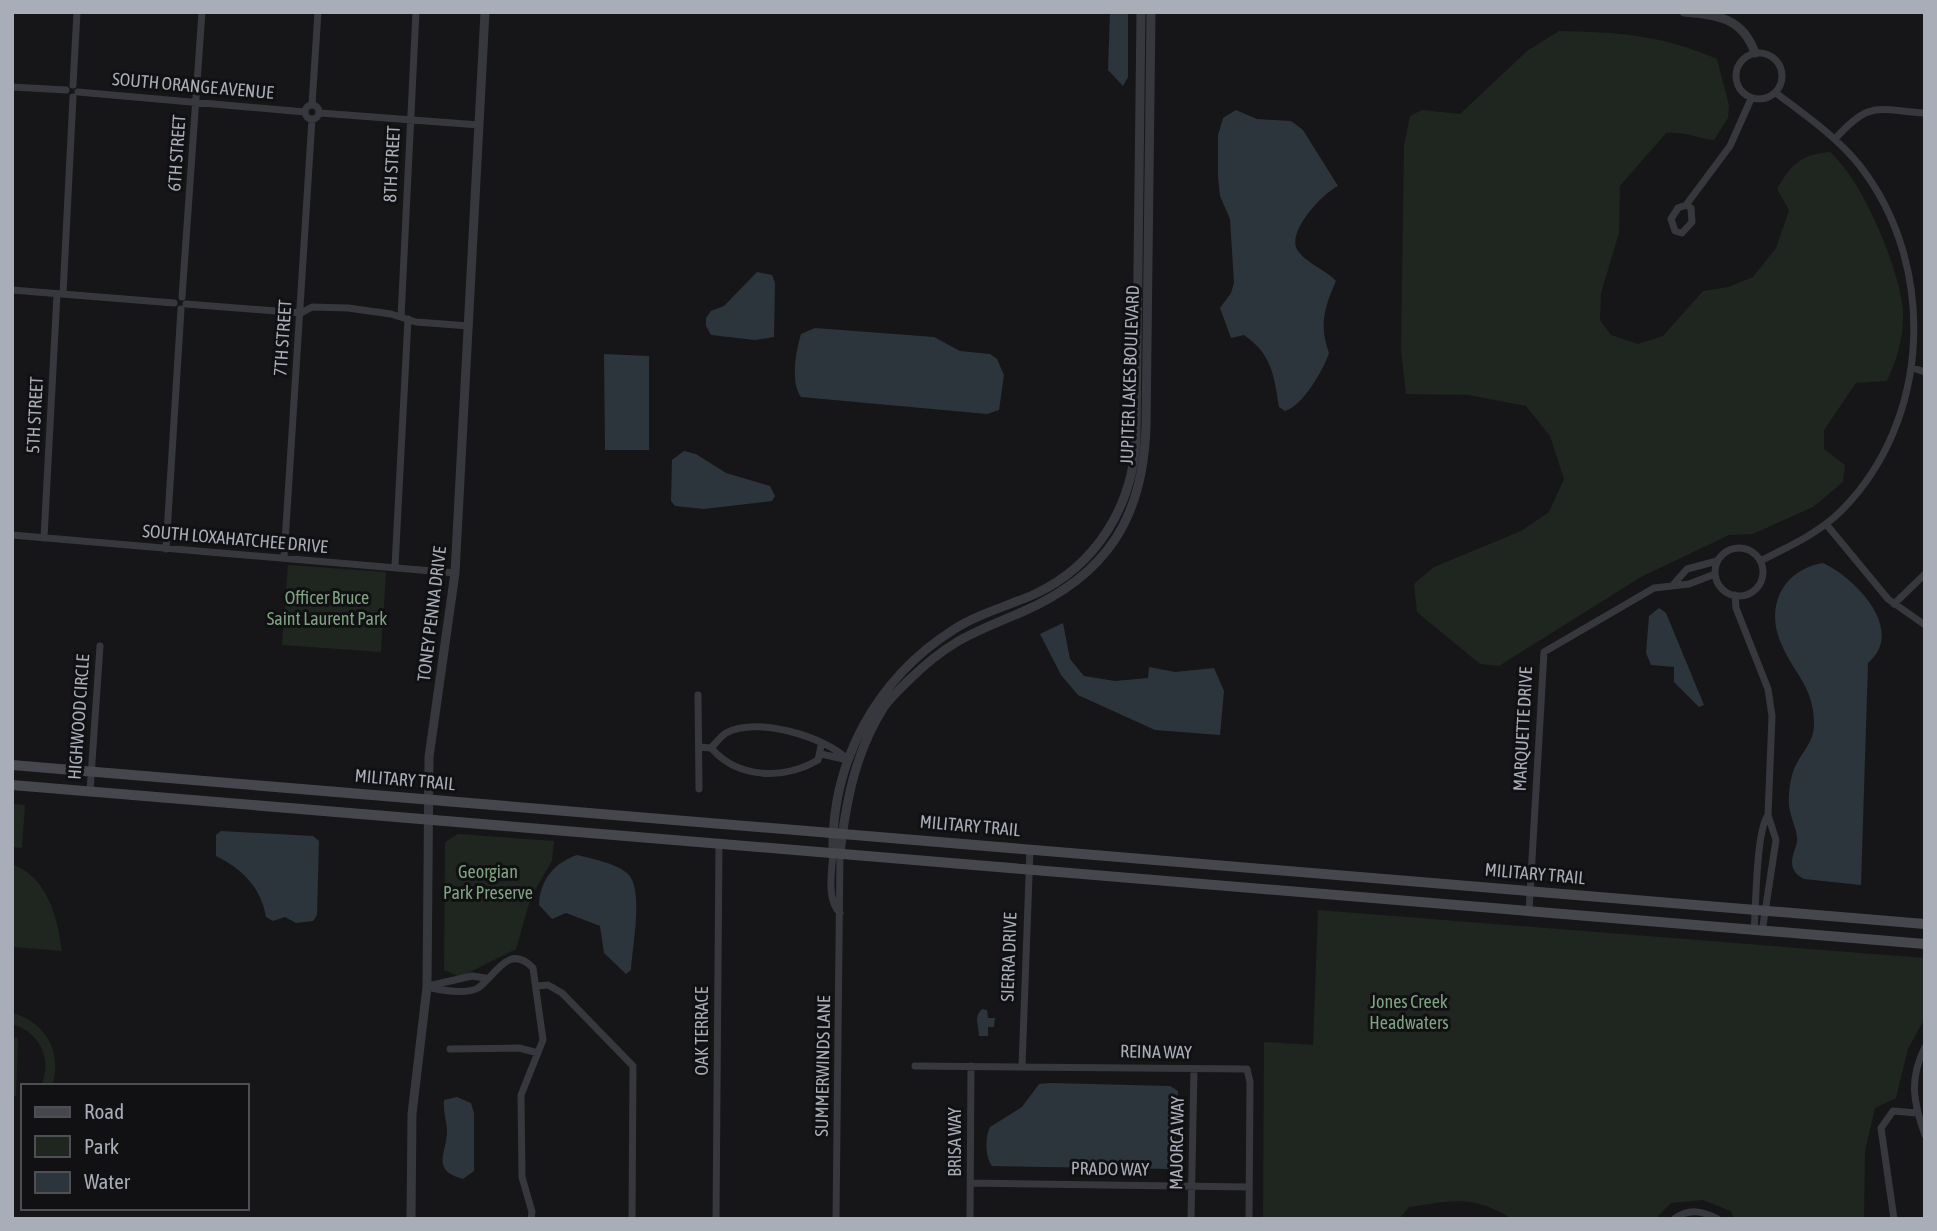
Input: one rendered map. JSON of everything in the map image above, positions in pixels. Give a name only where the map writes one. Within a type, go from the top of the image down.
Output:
[{"type":"main road","name":"MILITARY TRAIL","points":[[12,765],[1925,924]]},
{"type":"main road","points":[[12,785],[1925,944]]},
{"type":"street","name":"5TH STREET","points":[[44,538],[77,12]]},
{"type":"street","name":"6TH STREET","points":[[166,549],[202,12]]},
{"type":"street","points":[[318,12],[312,104],[305,112],[312,120],[320,113],[479,125]]},
{"type":"street","name":"8TH STREET","points":[[395,566],[416,12]]},
{"type":"street","name":"TONEY PENNA DRIVE","points":[[411,1219],[412,1114],[427,987],[431,736],[455,573],[485,12]]},
{"type":"street","name":"JUPITER LAKES BOULEVARD","points":[[838,834],[833,812],[848,760],[878,699],[912,662],[955,629],[1054,584],[1105,537],[1123,505],[1136,449],[1141,12]]},
{"type":"street","name":"JUPITER LAKES BOULEVARD","points":[[837,853],[838,834],[847,796],[867,740],[885,706],[928,662],[953,642],[1024,611],[1074,583],[1117,537],[1133,509],[1145,467],[1151,12]]},
{"type":"street","points":[[1684,12],[1725,17],[1744,30],[1755,53]]},
{"type":"street","points":[[1755,53],[1770,56],[1780,66],[1781,85],[1776,93],[1766,99],[1751,99],[1738,87],[1736,71],[1742,60],[1755,53]]},
{"type":"street","name":"SOUTH ORANGE AVENUE","points":[[12,86],[305,112]]},
{"type":"street","points":[[1760,561],[1826,524],[1860,489],[1882,455],[1902,410],[1913,368],[1919,302],[1897,228],[1861,166],[1835,139],[1776,93]]},
{"type":"street","points":[[1686,205],[1730,146],[1751,99]]},
{"type":"street","points":[[312,104],[319,108],[320,113]]},
{"type":"street","points":[[1835,139],[1858,115],[1870,110],[1925,113]]},
{"type":"street","name":"7TH STREET","points":[[284,558],[312,120]]},
{"type":"street","points":[[12,290],[301,313],[312,307],[373,310],[415,322],[469,326]]},
{"type":"street","points":[[1913,368],[1925,372]]},
{"type":"street","points":[[1826,524],[1894,604],[1925,625]]},
{"type":"street","name":"SOUTH LOXAHATCHEE DRIVE","points":[[12,535],[455,573]]},
{"type":"street","points":[[1742,548],[1749,550],[1760,561],[1762,575],[1756,588],[1742,596],[1722,589],[1715,575],[1717,561],[1727,551],[1742,548]]},
{"type":"street","name":"MARQUETTE DRIVE","points":[[1672,586],[1687,569],[1717,561]]},
{"type":"street","points":[[1894,604],[1925,574]]},
{"type":"street","name":"MARQUETTE DRIVE","points":[[1530,911],[1544,652],[1654,588],[1689,584],[1715,575]]},
{"type":"street","points":[[1735,595],[1736,608],[1757,656],[1770,698],[1772,716],[1768,815],[1776,841],[1760,911]]},
{"type":"street","name":"HIGHWOOD CIRCLE","points":[[90,791],[100,646]]},
{"type":"street","points":[[698,695],[699,789]]},
{"type":"street","points":[[711,748],[727,732],[758,727],[783,729],[813,738],[821,750]]},
{"type":"street","points":[[699,747],[711,748],[722,761],[765,774],[788,774],[805,768],[821,750]]},
{"type":"street","points":[[821,750],[841,752],[848,760]]},
{"type":"street","points":[[1758,932],[1759,853],[1764,820],[1768,815]]},
{"type":"street","name":"OAK TERRACE","points":[[716,1219],[719,843]]},
{"type":"street","name":"SIERRA DRIVE","points":[[1022,1066],[1030,849]]},
{"type":"street","name":"SUMMERWINDS LANE","points":[[836,1219],[840,913],[837,853]]},
{"type":"street","points":[[427,987],[472,976],[485,978],[507,961],[522,960],[533,968],[543,1040],[522,1094],[522,1177],[533,1212],[531,1219]]},
{"type":"street","points":[[537,986],[548,985],[562,993],[633,1066],[632,1219]]},
{"type":"street","points":[[1925,1047],[1913,1084],[1917,1113],[1925,1135]]},
{"type":"street","points":[[450,1049],[519,1048],[538,1054]]},
{"type":"street","name":"REINA WAY","points":[[915,1066],[1247,1069],[1250,1082],[1249,1219]]},
{"type":"street","name":"BRISA WAY","points":[[970,1219],[971,1066]]},
{"type":"street","name":"MAJORCA WAY","points":[[1191,1219],[1194,1069]]},
{"type":"street","points":[[1894,1219],[1881,1128],[1893,1111],[1917,1113]]},
{"type":"street","name":"PRADO WAY","points":[[971,1183],[1250,1187]]},
{"type":"street","points":[[1674,1219],[1692,1211],[1707,1213],[1718,1219]]},
{"type":"green space","points":[[1559,31],[1639,36],[1677,45],[1717,59],[1729,105],[1728,118],[1714,140],[1666,133],[1620,186],[1619,233],[1601,293],[1600,320],[1611,335],[1638,344],[1663,336],[1703,291],[1728,287],[1753,277],[1776,248],[1789,210],[1777,189],[1782,180],[1804,158],[1830,152],[1854,181],[1885,243],[1902,302],[1902,333],[1898,353],[1887,381],[1856,383],[1824,430],[1824,449],[1845,465],[1843,482],[1813,507],[1753,534],[1729,535],[1641,577],[1499,666],[1480,664],[1417,612],[1414,584],[1434,567],[1521,531],[1549,512],[1564,479],[1550,436],[1526,406],[1468,395],[1406,394],[1401,350],[1404,146],[1410,116],[1422,110],[1460,114],[1527,51]]},
{"type":"green space","name":"Officer Bruce Saint Laurent Park","points":[[288,565],[386,572],[381,652],[282,645]]},
{"type":"green space","points":[[12,804],[25,805],[22,848],[12,847]]},
{"type":"green space","name":"Georgian Park Preserve","points":[[458,834],[554,841],[552,861],[531,897],[516,949],[460,977],[444,970],[445,842]]},
{"type":"green space","points":[[12,864],[34,879],[49,900],[62,951],[12,947]]},
{"type":"green space","name":"Jones Creek Headwaters","points":[[1318,910],[1925,958],[1925,1018],[1908,1049],[1896,1098],[1875,1108],[1865,1151],[1864,1219],[1734,1219],[1731,1211],[1703,1200],[1671,1203],[1655,1219],[1512,1219],[1485,1206],[1462,1201],[1409,1207],[1399,1219],[1263,1219],[1264,1042],[1313,1045]]},
{"type":"green space","points":[[12,1013],[24,1017],[49,1040],[55,1062],[52,1084],[42,1084],[45,1066],[42,1048],[37,1040],[30,1033],[12,1024]]},
{"type":"green space","points":[[12,1037],[18,1038],[16,1096],[12,1096]]},
{"type":"water","points":[[1110,12],[1128,12],[1128,77],[1123,86],[1108,70]]},
{"type":"water","points":[[1236,110],[1257,119],[1291,121],[1303,130],[1338,186],[1323,197],[1307,215],[1295,243],[1302,255],[1336,281],[1324,317],[1324,334],[1329,353],[1305,395],[1285,411],[1279,407],[1270,366],[1261,350],[1244,335],[1231,338],[1220,308],[1231,293],[1234,283],[1230,219],[1220,196],[1218,135],[1223,118]]},
{"type":"water","points":[[757,272],[772,275],[775,283],[774,337],[755,340],[711,335],[706,326],[706,318],[711,311],[724,306]]},
{"type":"water","points":[[815,328],[934,337],[960,351],[990,354],[997,359],[1004,375],[999,410],[987,414],[801,397],[795,375],[797,349],[801,334]]},
{"type":"water","points":[[604,354],[649,356],[649,450],[605,450]]},
{"type":"water","points":[[684,451],[696,454],[726,473],[770,486],[775,496],[772,501],[704,509],[675,506],[671,501],[672,460]]},
{"type":"water","points":[[1823,563],[1849,580],[1861,592],[1872,606],[1882,635],[1879,650],[1868,663],[1861,885],[1804,879],[1796,873],[1792,865],[1797,838],[1789,807],[1790,784],[1814,726],[1811,700],[1779,638],[1775,612],[1777,600],[1789,580],[1810,566]]},
{"type":"water","points":[[1659,608],[1666,613],[1704,705],[1699,707],[1674,682],[1674,667],[1651,665],[1646,653],[1649,616]]},
{"type":"water","points":[[1063,623],[1070,659],[1084,676],[1115,681],[1148,678],[1149,667],[1175,672],[1214,668],[1224,691],[1220,735],[1155,730],[1078,695],[1061,675],[1040,634]]},
{"type":"water","points":[[221,831],[313,836],[319,841],[317,915],[313,921],[296,923],[285,917],[273,921],[266,917],[260,897],[249,880],[216,856],[216,835]]},
{"type":"water","points":[[577,855],[617,867],[628,874],[633,882],[636,920],[631,970],[626,974],[604,953],[600,926],[566,913],[552,919],[539,905],[545,880],[555,868]]},
{"type":"water","points":[[982,1009],[987,1010],[988,1018],[995,1018],[994,1027],[988,1027],[988,1036],[979,1036],[977,1019]]},
{"type":"water","points":[[1039,1084],[1170,1086],[1178,1091],[1175,1164],[1168,1169],[992,1166],[986,1147],[990,1127],[1022,1107]]},
{"type":"water","points":[[457,1097],[471,1103],[474,1113],[474,1171],[463,1179],[446,1171],[443,1165],[447,1137],[444,1100]]}]
